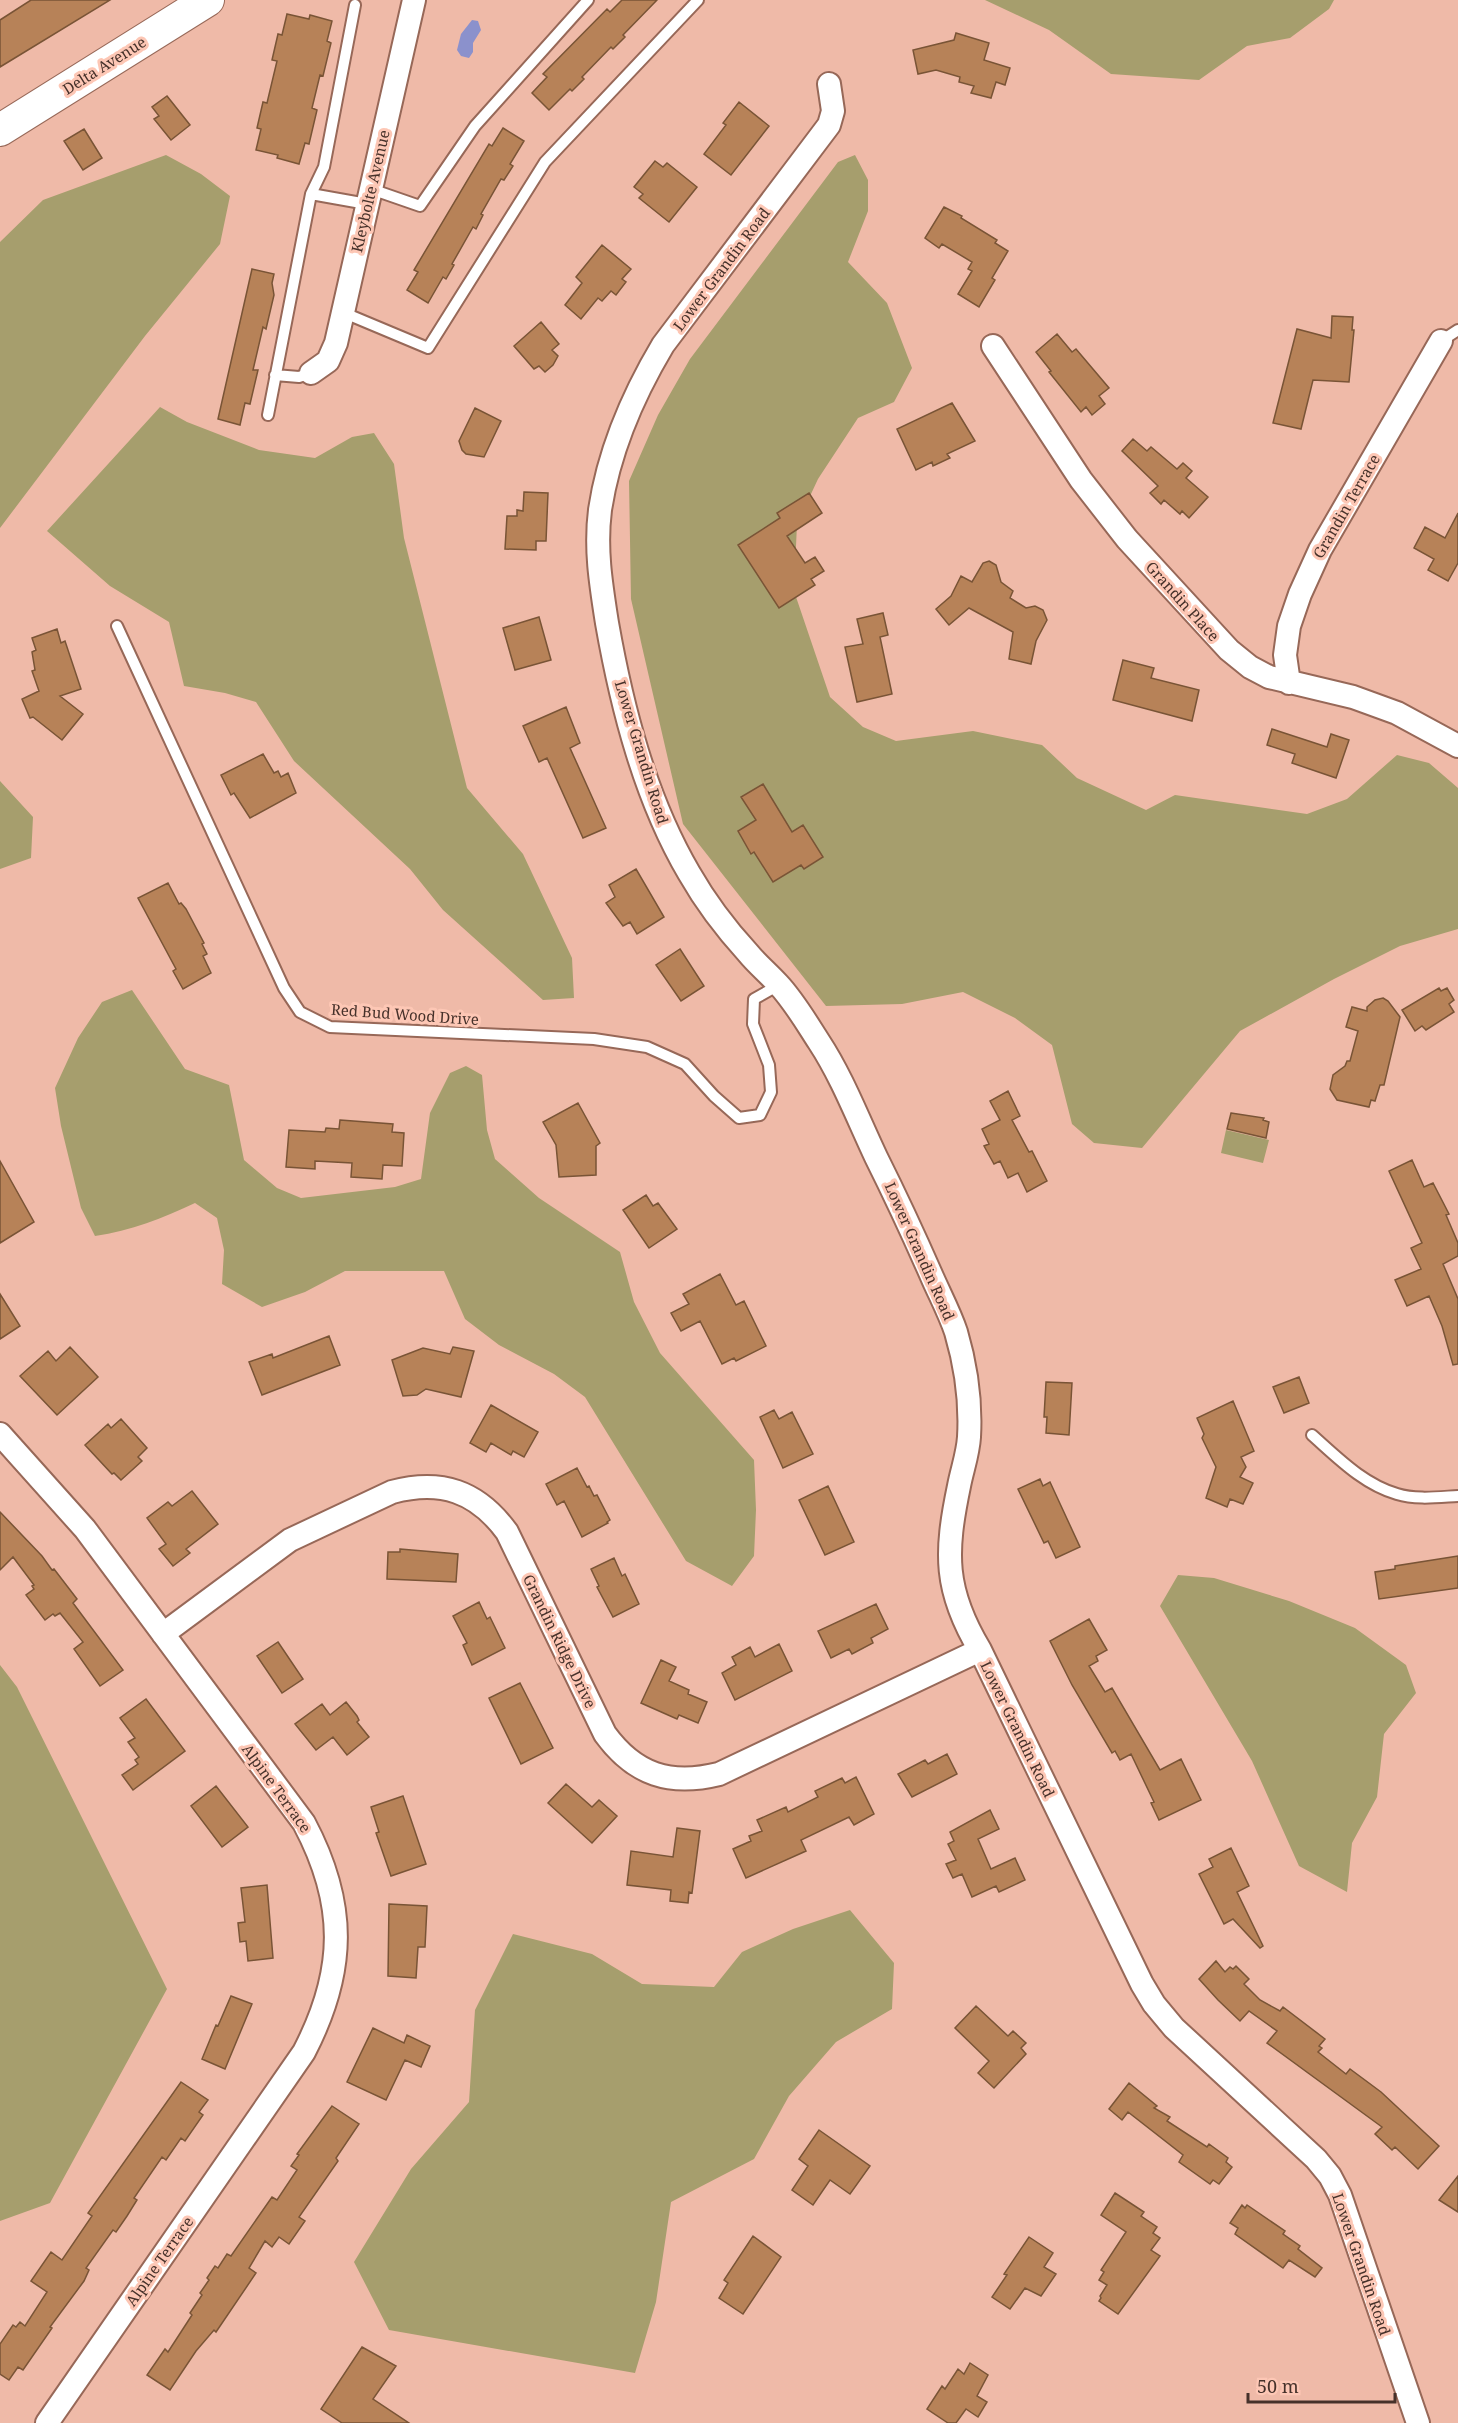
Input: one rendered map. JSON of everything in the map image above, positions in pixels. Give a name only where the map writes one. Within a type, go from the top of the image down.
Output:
[{"type":"main road","name":"Delta Avenue","points":[[0,130],[208,0]]},
{"type":"street","name":"Kleybolte Avenue","points":[[311,373],[328,361],[336,343],[414,0]]},
{"type":"street","name":"Lower Grandin Road","points":[[829,84],[833,111],[829,125],[663,345],[640,384],[622,424],[608,467],[600,512],[597,556],[613,654],[630,724],[654,801],[668,834],[689,873],[714,911],[747,953],[779,985],[823,1047],[911,1229],[955,1329],[968,1394],[969,1441],[948,1545],[955,1600],[962,1617],[1142,1984],[1154,2004],[1174,2028],[1316,2158],[1330,2176],[1340,2195],[1418,2423]]},
{"type":"street","name":"Grandin Terrace","points":[[1289,683],[1285,655],[1289,626],[1300,594],[1320,550],[1449,335]]},
{"type":"street","name":"Grandin Place","points":[[993,346],[1081,480],[1127,539],[1229,650],[1250,667],[1269,677],[1353,697],[1397,713],[1458,746]]},
{"type":"street","name":"Alpine Terrace","points":[[0,1434],[85,1528],[304,1823],[327,1873],[336,1926],[335,1963],[328,1998],[304,2052],[47,2423]]},
{"type":"street","name":"Grandin Ridge Drive","points":[[163,1634],[290,1540],[392,1492],[410,1487],[429,1486],[465,1495],[495,1517],[507,1532],[605,1734],[616,1749],[630,1761],[646,1771],[664,1777],[692,1779],[719,1774],[980,1650]]},
{"type":"lane","points":[[310,194],[369,196],[420,206],[475,126],[588,0]]},
{"type":"lane","points":[[342,312],[428,348],[546,162],[698,0]]},
{"type":"lane","points":[[268,415],[310,194],[324,167],[356,5]]},
{"type":"lane","points":[[275,375],[299,376],[311,373]]},
{"type":"lane","name":"Red Bud Wood Drive","points":[[117,627],[284,988],[300,1012],[330,1027],[594,1039],[646,1047],[685,1064],[714,1096],[739,1118],[760,1115],[771,1092],[769,1065],[753,1024],[754,999],[779,985]]},
{"type":"lane","points":[[1312,1435],[1354,1473],[1397,1495],[1426,1498],[1458,1496]]},
{"type":"shaded area","points":[[985,0],[1334,0],[1329,9],[1290,38],[1247,46],[1199,80],[1111,74],[1049,30]]},
{"type":"shaded area","points":[[166,155],[201,174],[230,196],[220,244],[145,336],[0,528],[0,242],[43,200]]},
{"type":"shaded area","points":[[855,155],[868,180],[868,211],[848,262],[887,303],[912,368],[894,402],[858,418],[818,479],[797,524],[794,591],[830,697],[863,727],[896,741],[973,731],[1042,745],[1077,778],[1146,810],[1175,795],[1307,814],[1347,799],[1397,755],[1429,763],[1458,788],[1458,929],[1400,946],[1334,979],[1240,1031],[1142,1148],[1094,1143],[1072,1124],[1052,1045],[1015,1018],[963,992],[902,1004],[826,1006],[683,824],[631,599],[629,481],[658,415],[690,359],[838,162]]},
{"type":"shaded area","points":[[160,407],[187,422],[259,450],[315,458],[352,437],[374,433],[394,464],[404,538],[467,788],[523,854],[572,958],[574,998],[543,1000],[443,910],[410,869],[294,761],[256,702],[225,693],[184,686],[169,622],[110,586],[47,531]]},
{"type":"shaded area","points":[[0,781],[33,817],[31,858],[0,869]]},
{"type":"shaded area","points":[[132,990],[185,1069],[229,1085],[244,1160],[277,1188],[301,1198],[395,1187],[421,1179],[430,1113],[450,1073],[466,1066],[482,1075],[487,1130],[495,1159],[539,1198],[620,1252],[634,1302],[660,1353],[754,1460],[756,1510],[754,1556],[732,1586],[686,1561],[585,1397],[554,1374],[499,1345],[465,1319],[444,1271],[345,1271],[305,1292],[262,1307],[222,1284],[224,1250],[217,1218],[195,1203],[146,1223],[95,1236],[81,1208],[61,1126],[55,1088],[78,1038],[102,1002]]},
{"type":"shaded area","points":[[1226,1130],[1269,1140],[1263,1163],[1221,1153]]},
{"type":"shaded area","points":[[1178,1575],[1214,1578],[1289,1601],[1355,1628],[1406,1665],[1416,1693],[1384,1734],[1377,1797],[1352,1843],[1347,1892],[1299,1866],[1252,1761],[1160,1606]]},
{"type":"shaded area","points":[[0,1665],[17,1687],[167,1989],[50,2203],[0,2221]]},
{"type":"shaded area","points":[[850,1910],[894,1963],[892,2009],[836,2042],[789,2096],[754,2159],[671,2202],[656,2302],[635,2373],[389,2330],[354,2262],[411,2169],[469,2102],[475,2010],[513,1934],[592,1954],[642,1984],[714,1987],[742,1952],[793,1929]]},
{"type":"water","points":[[472,20],[478,21],[481,30],[473,43],[473,52],[469,58],[461,56],[457,50],[461,34]]},
{"type":"building","points":[[31,0],[110,0],[0,67],[0,20]]},
{"type":"building","points":[[622,0],[657,0],[623,35],[625,37],[613,49],[611,47],[582,77],[584,79],[549,110],[532,93],[547,77],[543,74],[607,9],[610,12]]},
{"type":"building","points":[[287,14],[309,19],[310,15],[332,21],[327,41],[331,43],[312,108],[317,110],[309,144],[305,143],[299,164],[277,158],[278,155],[256,150],[261,129],[257,128],[263,102],[267,103],[277,61],[272,60],[278,34],[282,35]]},
{"type":"building","points":[[956,33],[989,43],[984,60],[1010,68],[1005,85],[996,82],[991,98],[971,93],[974,86],[959,82],[960,77],[936,70],[918,74],[913,50],[954,40]]},
{"type":"building","points":[[167,96],[190,125],[171,140],[154,119],[159,116],[152,107]]},
{"type":"building","points":[[739,102],[769,126],[731,175],[704,154],[726,125],[723,123]]},
{"type":"building","points":[[503,128],[524,141],[510,164],[513,166],[504,180],[501,179],[481,214],[483,215],[476,229],[473,227],[446,279],[443,277],[428,303],[407,290],[418,272],[414,270],[489,144],[492,146]]},
{"type":"building","points":[[84,129],[102,158],[83,170],[64,141]]},
{"type":"building","points":[[655,161],[663,167],[667,163],[697,187],[669,222],[639,198],[643,194],[634,187]]},
{"type":"building","points":[[944,207],[962,216],[961,218],[997,240],[995,243],[1008,251],[979,307],[958,294],[972,271],[968,269],[972,262],[942,244],[939,248],[925,238]]},
{"type":"building","points":[[602,245],[631,269],[622,279],[626,282],[616,295],[611,291],[602,301],[598,298],[581,319],[565,305],[582,283],[576,277]]},
{"type":"building","points":[[252,269],[274,274],[272,283],[274,295],[266,329],[263,327],[253,370],[258,370],[250,404],[245,403],[240,425],[218,419]]},
{"type":"building","points":[[1332,316],[1353,317],[1349,382],[1313,380],[1301,429],[1273,423],[1297,329],[1331,338]]},
{"type":"building","points":[[541,322],[559,344],[552,350],[558,356],[545,372],[539,366],[534,369],[514,346]]},
{"type":"building","points":[[1057,334],[1072,352],[1076,349],[1109,388],[1099,396],[1105,404],[1092,415],[1086,407],[1081,412],[1036,352]]},
{"type":"building","points":[[952,403],[975,441],[947,454],[950,458],[933,466],[932,462],[916,470],[897,429]]},
{"type":"building","points":[[475,408],[501,421],[484,457],[466,454],[459,441]]},
{"type":"building","points":[[1133,439],[1147,451],[1151,447],[1177,469],[1183,463],[1192,471],[1186,478],[1208,497],[1189,518],[1182,511],[1180,514],[1164,500],[1161,504],[1150,493],[1158,486],[1122,451]]},
{"type":"building","points":[[524,492],[548,493],[546,541],[536,541],[536,550],[505,549],[507,516],[517,516],[517,510],[523,511]]},
{"type":"building","points":[[809,493],[822,513],[787,536],[805,563],[815,557],[824,571],[811,579],[815,585],[779,608],[738,545],[780,518],[777,513]]},
{"type":"building","points":[[1458,513],[1458,563],[1448,581],[1428,570],[1434,559],[1414,548],[1425,527],[1445,538]]},
{"type":"building","points":[[989,561],[996,565],[1001,582],[1013,591],[1010,598],[1026,608],[1035,606],[1043,610],[1047,620],[1036,641],[1031,664],[1009,659],[1013,632],[969,608],[949,625],[936,609],[951,596],[961,576],[972,582],[983,563]]},
{"type":"building","points":[[883,613],[888,635],[880,637],[892,694],[857,702],[845,647],[863,644],[857,619]]},
{"type":"building","points":[[539,617],[551,660],[515,670],[503,628]]},
{"type":"building","points":[[57,629],[61,643],[65,641],[81,689],[60,696],[83,714],[62,740],[33,717],[30,718],[22,699],[39,691],[32,671],[35,670],[32,652],[36,650],[32,638]]},
{"type":"building","points":[[1123,660],[1154,668],[1151,678],[1199,690],[1192,721],[1113,700]]},
{"type":"building","points":[[566,707],[580,743],[570,748],[606,828],[583,838],[547,758],[539,762],[523,726]]},
{"type":"building","points":[[1272,729],[1327,747],[1331,734],[1349,740],[1336,778],[1292,763],[1295,754],[1267,745]]},
{"type":"building","points":[[263,754],[274,773],[278,771],[281,777],[288,773],[296,793],[250,818],[234,793],[231,795],[221,775]]},
{"type":"building","points":[[763,784],[792,832],[803,825],[823,857],[804,869],[801,865],[773,882],[754,852],[751,854],[738,831],[756,820],[741,797]]},
{"type":"building","points":[[636,869],[664,917],[637,934],[630,922],[623,926],[606,903],[615,897],[609,885]]},
{"type":"building","points":[[168,883],[179,904],[181,903],[186,909],[204,943],[202,944],[207,954],[203,956],[211,973],[183,989],[173,971],[176,969],[138,898]]},
{"type":"building","points":[[680,949],[704,986],[681,1001],[656,965]]},
{"type":"building","points":[[1439,988],[1441,991],[1447,988],[1454,1000],[1449,1004],[1454,1012],[1426,1030],[1422,1026],[1415,1031],[1402,1010]]},
{"type":"building","points":[[1383,998],[1400,1017],[1384,1085],[1380,1085],[1375,1101],[1371,1100],[1369,1107],[1337,1100],[1330,1089],[1333,1075],[1345,1066],[1347,1061],[1350,1061],[1358,1031],[1346,1027],[1352,1007],[1367,1011],[1367,1007],[1375,1000]]},
{"type":"building","points":[[1008,1091],[1020,1116],[1012,1120],[1029,1152],[1032,1151],[1047,1181],[1027,1192],[1018,1173],[1008,1178],[1000,1161],[994,1164],[984,1146],[989,1144],[982,1129],[1000,1120],[990,1101]]},
{"type":"building","points":[[578,1103],[600,1143],[596,1146],[596,1175],[559,1177],[556,1145],[543,1122]]},
{"type":"building","points":[[1231,1113],[1264,1118],[1263,1120],[1269,1122],[1266,1138],[1227,1129]]},
{"type":"building","points":[[340,1120],[393,1124],[392,1132],[404,1133],[402,1166],[383,1165],[382,1179],[351,1177],[352,1163],[315,1161],[315,1169],[286,1167],[289,1130],[325,1132],[326,1128],[339,1129]]},
{"type":"building","points":[[1412,1160],[1424,1187],[1433,1183],[1449,1214],[1446,1215],[1458,1243],[1458,1256],[1443,1264],[1458,1299],[1458,1364],[1453,1365],[1442,1326],[1429,1296],[1407,1306],[1395,1280],[1421,1269],[1411,1248],[1422,1243],[1389,1171]]},
{"type":"building","points":[[0,1161],[34,1222],[0,1243]]},
{"type":"building","points":[[646,1195],[653,1206],[658,1203],[677,1229],[649,1248],[623,1210]]},
{"type":"building","points":[[720,1274],[736,1305],[744,1301],[766,1346],[736,1361],[734,1358],[722,1364],[700,1321],[681,1331],[671,1313],[689,1304],[683,1294]]},
{"type":"building","points":[[0,1294],[20,1326],[0,1339]]},
{"type":"building","points":[[329,1336],[340,1365],[262,1395],[249,1362],[272,1354],[273,1358]]},
{"type":"building","points":[[70,1347],[98,1377],[57,1415],[20,1376],[48,1351],[56,1361]]},
{"type":"building","points":[[453,1347],[474,1351],[461,1397],[426,1389],[417,1395],[403,1396],[392,1360],[423,1348],[450,1354]]},
{"type":"building","points":[[1299,1377],[1309,1403],[1284,1413],[1273,1387]]},
{"type":"building","points":[[1046,1382],[1072,1383],[1069,1435],[1046,1433],[1047,1417],[1044,1417]]},
{"type":"building","points":[[1233,1401],[1254,1451],[1241,1457],[1246,1467],[1240,1477],[1253,1483],[1243,1504],[1230,1499],[1227,1507],[1206,1498],[1216,1467],[1202,1438],[1204,1434],[1197,1418]]},
{"type":"building","points":[[491,1405],[538,1432],[524,1457],[513,1451],[511,1455],[491,1443],[486,1452],[470,1443]]},
{"type":"building","points":[[774,1410],[779,1419],[792,1412],[813,1454],[783,1468],[760,1417]]},
{"type":"building","points":[[121,1419],[147,1448],[138,1457],[142,1461],[121,1480],[114,1473],[112,1474],[85,1445],[108,1424],[111,1428]]},
{"type":"building","points":[[577,1468],[587,1487],[589,1486],[594,1496],[597,1495],[610,1520],[582,1537],[564,1501],[557,1505],[546,1484]]},
{"type":"building","points":[[1040,1479],[1043,1486],[1050,1482],[1080,1547],[1056,1558],[1048,1541],[1044,1543],[1018,1489]]},
{"type":"building","points":[[828,1486],[854,1542],[825,1555],[799,1500]]},
{"type":"building","points":[[192,1491],[218,1524],[186,1549],[190,1553],[173,1566],[159,1549],[166,1544],[147,1518],[168,1502],[172,1506]]},
{"type":"building","points":[[0,1512],[42,1556],[52,1570],[54,1569],[77,1599],[73,1603],[123,1670],[100,1686],[74,1649],[83,1642],[60,1613],[55,1616],[53,1614],[45,1620],[26,1595],[34,1589],[32,1586],[34,1585],[13,1557],[0,1570]]},
{"type":"building","points":[[400,1549],[458,1554],[456,1582],[387,1579],[388,1552],[400,1552]]},
{"type":"building","points":[[1458,1556],[1458,1588],[1379,1599],[1375,1572],[1395,1569],[1395,1566]]},
{"type":"building","points":[[614,1558],[622,1576],[625,1574],[639,1604],[613,1617],[597,1587],[599,1586],[591,1569]]},
{"type":"building","points":[[479,1602],[487,1619],[490,1617],[505,1648],[472,1665],[463,1645],[467,1643],[453,1616]]},
{"type":"building","points":[[876,1604],[888,1629],[871,1638],[873,1643],[852,1654],[849,1649],[831,1658],[818,1631]]},
{"type":"building","points":[[1089,1619],[1107,1650],[1096,1656],[1098,1661],[1089,1666],[1105,1692],[1112,1688],[1160,1770],[1181,1759],[1201,1800],[1159,1820],[1151,1803],[1154,1802],[1131,1754],[1120,1760],[1115,1751],[1112,1753],[1072,1685],[1050,1641]]},
{"type":"building","points":[[278,1642],[303,1679],[282,1693],[257,1656]]},
{"type":"building","points":[[779,1644],[792,1671],[735,1700],[722,1673],[736,1665],[732,1657],[750,1647],[755,1657]]},
{"type":"building","points":[[661,1660],[676,1667],[669,1681],[689,1690],[688,1694],[707,1702],[698,1723],[679,1715],[677,1719],[641,1703]]},
{"type":"building","points":[[520,1683],[553,1748],[521,1764],[489,1698]]},
{"type":"building","points":[[146,1699],[185,1751],[133,1790],[122,1775],[138,1764],[135,1760],[139,1757],[128,1742],[135,1738],[120,1718]]},
{"type":"building","points":[[346,1702],[369,1737],[347,1755],[333,1737],[316,1750],[295,1724],[322,1704],[330,1715]]},
{"type":"building","points":[[947,1754],[957,1774],[912,1797],[898,1774],[925,1760],[928,1764]]},
{"type":"building","points":[[856,1777],[874,1814],[854,1825],[849,1817],[801,1840],[806,1851],[746,1878],[733,1849],[751,1841],[749,1836],[762,1831],[757,1820],[786,1807],[788,1812],[818,1797],[815,1791],[842,1778],[845,1783]]},
{"type":"building","points":[[566,1784],[592,1807],[599,1800],[617,1816],[592,1843],[548,1803]]},
{"type":"building","points":[[216,1786],[248,1827],[222,1847],[191,1806]]},
{"type":"building","points":[[403,1796],[426,1864],[391,1876],[376,1833],[379,1832],[371,1807]]},
{"type":"building","points":[[990,1810],[999,1829],[978,1839],[991,1869],[1015,1858],[1025,1880],[999,1892],[996,1886],[972,1897],[962,1874],[953,1878],[946,1864],[956,1860],[948,1844],[954,1841],[950,1832]]},
{"type":"building","points":[[677,1828],[700,1831],[692,1893],[689,1892],[688,1903],[670,1901],[671,1890],[627,1885],[631,1851],[673,1857]]},
{"type":"building","points":[[1231,1848],[1249,1886],[1237,1892],[1263,1946],[1260,1948],[1233,1919],[1224,1924],[1199,1874],[1213,1867],[1209,1859]]},
{"type":"building","points":[[267,1885],[273,1958],[248,1961],[246,1941],[240,1942],[238,1923],[245,1922],[241,1888]]},
{"type":"building","points":[[389,1904],[427,1906],[425,1947],[418,1947],[416,1978],[388,1976]]},
{"type":"building","points":[[1216,1961],[1225,1972],[1230,1967],[1233,1969],[1236,1966],[1249,1979],[1244,1984],[1260,2000],[1280,2011],[1283,2007],[1325,2039],[1319,2046],[1322,2048],[1318,2052],[1346,2074],[1350,2069],[1381,2092],[1439,2146],[1418,2169],[1395,2147],[1392,2150],[1375,2134],[1382,2127],[1267,2043],[1277,2031],[1249,2011],[1240,2021],[1218,2000],[1199,1979]]},
{"type":"building","points":[[231,1996],[252,2004],[225,2069],[202,2059]]},
{"type":"building","points":[[976,2006],[1008,2036],[1013,2031],[1026,2043],[1021,2048],[1026,2054],[994,2088],[978,2073],[989,2061],[955,2028]]},
{"type":"building","points":[[373,2028],[404,2043],[407,2035],[430,2046],[421,2067],[405,2060],[386,2100],[347,2082]]},
{"type":"building","points":[[181,2082],[208,2100],[199,2112],[203,2115],[185,2141],[181,2138],[166,2160],[162,2157],[134,2198],[137,2200],[127,2216],[116,2232],[113,2230],[86,2268],[89,2270],[84,2281],[50,2327],[52,2328],[23,2370],[18,2367],[9,2380],[0,2374],[0,2344],[13,2325],[16,2327],[20,2322],[25,2326],[47,2292],[31,2281],[51,2252],[62,2260],[92,2216],[88,2213]]},
{"type":"building","points":[[1129,2083],[1157,2106],[1154,2108],[1170,2117],[1167,2121],[1207,2147],[1209,2144],[1228,2158],[1226,2162],[1232,2167],[1219,2184],[1213,2180],[1210,2184],[1179,2162],[1183,2155],[1128,2112],[1122,2120],[1109,2109]]},
{"type":"building","points":[[332,2106],[359,2124],[336,2158],[338,2161],[299,2217],[305,2221],[289,2244],[279,2237],[272,2247],[265,2241],[249,2268],[256,2273],[216,2332],[214,2330],[196,2351],[170,2390],[147,2375],[165,2349],[168,2352],[192,2315],[190,2313],[202,2295],[200,2293],[215,2266],[218,2268],[227,2254],[231,2256],[272,2197],[277,2200],[297,2170],[291,2166],[299,2155],[297,2154]]},
{"type":"building","points":[[819,2130],[870,2166],[850,2194],[830,2180],[813,2205],[792,2190],[808,2166],[799,2159]]},
{"type":"building","points":[[1458,2176],[1458,2212],[1439,2200]]},
{"type":"building","points":[[1115,2193],[1144,2212],[1141,2216],[1157,2227],[1153,2233],[1160,2238],[1151,2250],[1160,2256],[1118,2314],[1099,2301],[1107,2285],[1099,2280],[1104,2272],[1101,2270],[1126,2232],[1101,2215]]},
{"type":"building","points":[[1242,2205],[1245,2208],[1247,2205],[1285,2231],[1283,2234],[1300,2246],[1298,2249],[1322,2268],[1315,2277],[1289,2260],[1283,2268],[1235,2234],[1238,2228],[1230,2223]]},
{"type":"building","points":[[753,2236],[781,2257],[743,2314],[719,2298],[728,2283],[724,2280]]},
{"type":"building","points":[[1029,2237],[1053,2253],[1044,2267],[1056,2274],[1041,2296],[1025,2288],[1010,2309],[992,2297],[1007,2275],[1004,2274]]},
{"type":"building","points":[[362,2347],[396,2366],[373,2399],[409,2423],[342,2423],[321,2409]]},
{"type":"building","points":[[970,2363],[988,2375],[977,2396],[987,2402],[978,2417],[966,2409],[956,2423],[948,2423],[927,2409],[942,2386],[945,2389],[958,2369],[964,2374]]}]
